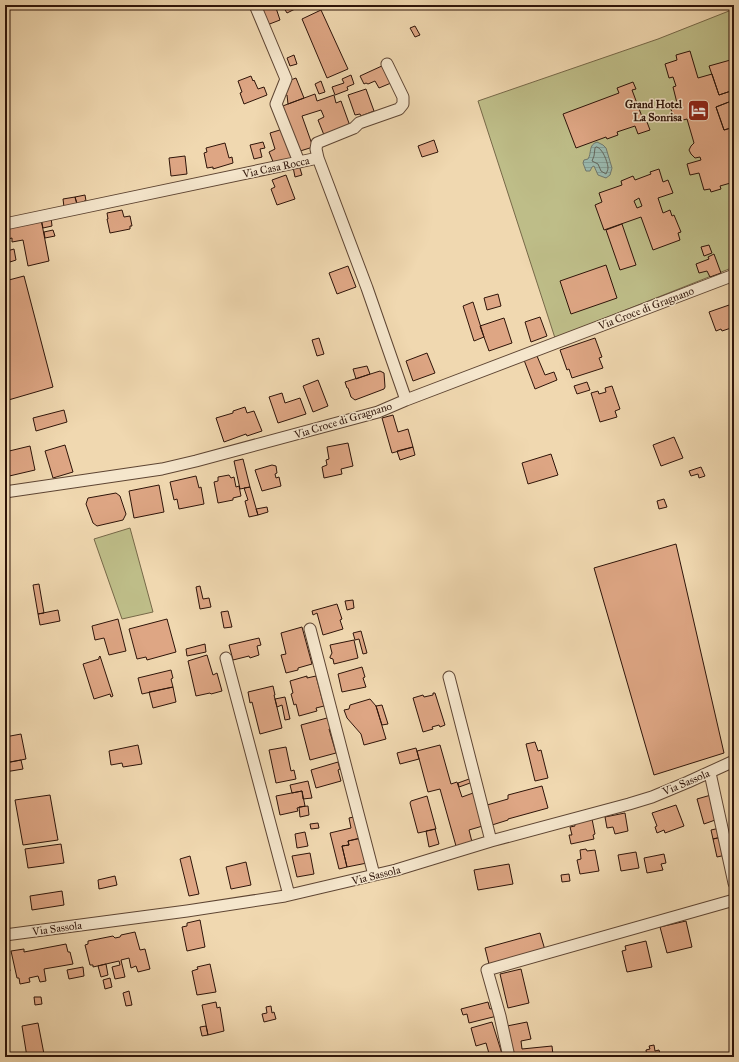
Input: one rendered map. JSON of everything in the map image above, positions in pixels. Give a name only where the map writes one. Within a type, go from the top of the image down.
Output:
[{"type":"street","points":[[255,5],[286,79],[276,104],[298,162]]},
{"type":"street","points":[[318,158],[316,149],[317,143],[354,128],[360,123],[399,109],[403,104],[403,97],[387,64]]},
{"type":"street","name":"Via Casa Rocca","points":[[5,224],[318,158],[367,288],[406,400]]},
{"type":"street","name":"Via Croce di Gragnano","points":[[5,492],[162,469],[378,412],[734,275]]},
{"type":"street","points":[[310,629],[374,875]]},
{"type":"street","points":[[226,658],[289,895]]},
{"type":"street","points":[[449,678],[491,841]]},
{"type":"street","name":"Via Sassola","points":[[5,935],[187,911],[289,895],[396,870],[491,841],[652,797],[710,773],[734,761]]},
{"type":"street","points":[[710,773],[734,883]]},
{"type":"street","points":[[509,1057],[500,1016],[487,970],[734,900]]},
{"type":"shaded area","points":[[734,9],[734,267],[555,338],[478,101],[658,39]]},
{"type":"shaded area","points":[[130,528],[153,612],[122,619],[94,539]]},
{"type":"water","points":[[597,142],[606,148],[612,168],[610,175],[606,178],[598,175],[594,166],[590,171],[586,171],[583,163],[584,160],[588,159],[589,157],[592,145]]},
{"type":"building","points":[[268,5],[275,5],[280,20],[267,25],[261,8]]},
{"type":"building","points":[[282,5],[303,5],[287,13]]},
{"type":"building","points":[[321,10],[348,69],[327,78],[302,19]]},
{"type":"building","points":[[415,26],[420,35],[415,37],[410,28]]},
{"type":"building","points":[[690,51],[698,78],[712,74],[719,95],[734,90],[734,100],[716,107],[724,130],[731,128],[734,136],[734,182],[720,186],[721,189],[711,192],[710,189],[704,190],[699,173],[690,175],[687,164],[701,160],[700,157],[695,158],[689,150],[694,143],[687,119],[675,122],[671,109],[678,107],[673,87],[676,86],[673,77],[669,78],[665,64],[677,60],[676,55]]},
{"type":"building","points":[[294,55],[297,64],[290,66],[287,58]]},
{"type":"building","points":[[734,59],[734,90],[719,95],[709,66]]},
{"type":"building","points":[[384,65],[391,83],[379,88],[375,81],[364,84],[360,76]]},
{"type":"building","points":[[351,75],[354,84],[347,87],[348,90],[335,95],[332,87],[344,83],[342,79]]},
{"type":"building","points":[[251,76],[258,89],[264,87],[267,95],[244,104],[238,81]]},
{"type":"building","points":[[296,78],[304,98],[288,104],[287,95],[285,95],[288,81]]},
{"type":"building","points":[[321,81],[325,92],[319,94],[315,84]]},
{"type":"building","points":[[633,82],[636,89],[632,90],[644,122],[647,122],[650,130],[638,134],[635,126],[617,132],[618,135],[607,139],[606,137],[576,148],[563,114],[619,93],[617,88]]},
{"type":"building","points":[[366,89],[374,111],[361,116],[360,114],[355,115],[348,95]]},
{"type":"building","points":[[315,94],[317,101],[334,95],[336,103],[341,101],[350,126],[324,135],[318,120],[324,117],[321,110],[302,116],[313,147],[297,152],[280,107]]},
{"type":"building","points":[[734,100],[734,127],[724,130],[716,107]]},
{"type":"building","points":[[283,129],[295,159],[274,164],[269,152],[275,149],[270,133]]},
{"type":"building","points":[[434,140],[438,152],[422,157],[418,146]]},
{"type":"building","points":[[263,142],[265,148],[260,149],[262,157],[254,159],[250,145]]},
{"type":"building","points":[[225,143],[229,158],[232,157],[233,163],[213,169],[213,167],[207,168],[204,153],[207,152],[206,148]]},
{"type":"building","points":[[185,156],[187,174],[171,176],[169,158]]},
{"type":"building","points":[[299,165],[302,175],[295,177],[293,167]]},
{"type":"building","points":[[659,169],[663,182],[668,180],[673,193],[658,198],[663,213],[670,210],[672,216],[674,215],[681,232],[678,233],[680,240],[653,250],[641,217],[604,230],[595,205],[602,202],[599,193],[622,185],[621,181],[633,176],[635,180],[651,174],[650,172]],"holes":[[[639,198],[642,206],[637,208],[634,201]]]},
{"type":"building","points":[[286,175],[295,199],[277,205],[271,189],[275,187],[272,180]]},
{"type":"building","points":[[85,195],[85,203],[77,204],[75,197]]},
{"type":"building","points":[[75,197],[77,204],[64,207],[63,199]]},
{"type":"building","points":[[122,210],[124,217],[130,216],[132,226],[130,226],[130,229],[110,233],[107,213]]},
{"type":"building","points":[[51,217],[52,226],[43,228],[41,219]]},
{"type":"building","points":[[41,219],[49,261],[28,266],[23,240],[12,242],[12,238],[5,240],[5,227]]},
{"type":"building","points":[[622,224],[636,265],[620,270],[606,230]]},
{"type":"building","points":[[53,230],[55,236],[45,238],[44,232]]},
{"type":"building","points":[[709,245],[712,253],[704,256],[701,247]]},
{"type":"building","points":[[14,249],[16,260],[10,262],[7,251]]},
{"type":"building","points":[[714,254],[721,273],[710,277],[707,271],[699,273],[696,264],[709,259],[708,257]]},
{"type":"building","points":[[606,265],[617,298],[571,314],[560,281]]},
{"type":"building","points":[[348,266],[356,287],[337,294],[329,273]]},
{"type":"building","points":[[24,276],[53,387],[5,401],[5,281]]},
{"type":"building","points":[[498,294],[501,306],[487,310],[484,298]]},
{"type":"building","points":[[473,302],[484,337],[474,341],[463,306]]},
{"type":"building","points":[[732,304],[734,310],[734,327],[722,331],[721,329],[716,331],[709,312]]},
{"type":"building","points":[[540,317],[547,336],[531,342],[525,322]]},
{"type":"building","points":[[504,318],[512,343],[489,351],[480,326]]},
{"type":"building","points":[[319,338],[324,354],[317,356],[312,340]]},
{"type":"building","points":[[595,338],[602,357],[599,358],[603,368],[572,378],[569,369],[567,370],[560,350]]},
{"type":"building","points":[[427,353],[435,373],[413,381],[406,361]]},
{"type":"building","points":[[537,356],[545,375],[554,372],[557,380],[535,389],[524,360]]},
{"type":"building","points":[[367,366],[370,374],[356,379],[353,369]]},
{"type":"building","points":[[380,371],[384,373],[384,389],[355,400],[351,397],[345,382]]},
{"type":"building","points":[[318,380],[328,406],[313,412],[303,386]]},
{"type":"building","points":[[587,382],[590,390],[577,394],[574,386]]},
{"type":"building","points":[[612,386],[620,409],[615,411],[617,417],[600,422],[591,393],[598,391],[599,394],[606,392],[605,388]]},
{"type":"building","points":[[282,393],[285,403],[300,398],[306,414],[278,423],[269,397]]},
{"type":"building","points":[[245,407],[247,413],[254,411],[262,431],[247,436],[246,434],[224,442],[216,418],[233,413],[233,411]]},
{"type":"building","points":[[64,410],[67,422],[36,431],[33,418]]},
{"type":"building","points":[[393,415],[398,432],[408,429],[413,447],[392,453],[382,418]]},
{"type":"building","points":[[674,437],[683,458],[661,466],[653,445]]},
{"type":"building","points":[[348,443],[353,466],[341,469],[342,474],[324,478],[322,467],[327,465],[326,460],[329,459],[327,447]]},
{"type":"building","points":[[65,445],[73,472],[53,478],[45,451]]},
{"type":"building","points":[[30,446],[35,470],[5,477],[5,452]]},
{"type":"building","points":[[413,447],[415,455],[400,460],[397,451]]},
{"type":"building","points":[[551,454],[558,475],[528,484],[522,463]]},
{"type":"building","points":[[243,459],[250,487],[240,489],[234,461]]},
{"type":"building","points":[[272,465],[276,466],[276,478],[279,477],[281,486],[262,491],[255,470]]},
{"type":"building","points":[[701,467],[705,476],[699,478],[698,474],[691,476],[689,471]]},
{"type":"building","points":[[229,475],[231,478],[234,477],[236,487],[239,486],[241,496],[233,498],[233,500],[218,503],[214,482],[218,481],[218,477]]},
{"type":"building","points":[[196,476],[199,488],[201,487],[204,504],[179,509],[177,499],[174,500],[170,482]]},
{"type":"building","points":[[159,485],[164,512],[134,518],[129,491]]},
{"type":"building","points":[[250,487],[258,515],[249,517],[245,501],[248,500],[244,488]]},
{"type":"building","points":[[116,493],[120,496],[126,514],[123,520],[97,526],[93,523],[86,504],[88,498]]},
{"type":"building","points":[[664,499],[667,507],[659,509],[657,501]]},
{"type":"building","points":[[267,507],[268,512],[258,515],[256,509]]},
{"type":"building","points":[[676,544],[724,753],[654,775],[594,568]]},
{"type":"building","points":[[39,584],[44,613],[38,614],[33,585]]},
{"type":"building","points":[[200,586],[203,599],[209,598],[211,607],[200,609],[196,587]]},
{"type":"building","points":[[353,600],[354,608],[347,610],[345,601]]},
{"type":"building","points":[[337,604],[342,619],[340,620],[343,629],[323,635],[317,613],[313,615],[312,611]]},
{"type":"building","points":[[58,610],[60,621],[40,625],[38,614]]},
{"type":"building","points":[[228,611],[232,627],[224,628],[221,612]]},
{"type":"building","points":[[118,619],[126,651],[109,655],[104,638],[95,640],[92,626]]},
{"type":"building","points":[[167,619],[176,652],[147,660],[146,657],[137,659],[129,629]]},
{"type":"building","points":[[302,627],[312,664],[286,673],[281,655],[286,654],[281,633]]},
{"type":"building","points":[[361,631],[367,653],[363,654],[359,639],[355,640],[353,633]]},
{"type":"building","points":[[259,638],[261,645],[257,646],[259,655],[250,658],[249,656],[233,660],[229,645]]},
{"type":"building","points":[[354,640],[358,658],[334,664],[333,659],[330,658],[332,653],[330,645]]},
{"type":"building","points":[[205,644],[206,652],[187,656],[186,649]]},
{"type":"building","points":[[207,655],[213,675],[217,673],[222,691],[196,696],[188,661]]},
{"type":"building","points":[[100,656],[113,696],[111,697],[110,694],[94,699],[83,664],[99,659]]},
{"type":"building","points":[[362,667],[366,687],[342,692],[338,674]]},
{"type":"building","points":[[171,670],[173,687],[142,694],[138,678]]},
{"type":"building","points":[[307,676],[307,678],[316,676],[324,706],[316,708],[317,711],[299,716],[296,704],[294,705],[291,694],[293,693],[290,681]]},
{"type":"building","points":[[273,686],[282,728],[260,734],[248,692]]},
{"type":"building","points":[[173,687],[176,702],[153,708],[149,692]]},
{"type":"building","points":[[433,693],[435,693],[445,725],[440,727],[439,725],[432,727],[433,729],[423,732],[413,698],[423,695],[424,697],[433,695]]},
{"type":"building","points":[[285,697],[290,719],[285,720],[282,705],[277,707],[275,699]]},
{"type":"building","points":[[370,699],[376,706],[386,739],[364,745],[361,734],[347,718],[344,710],[349,709],[350,705]]},
{"type":"building","points":[[382,705],[388,724],[382,725],[376,706]]},
{"type":"building","points":[[327,718],[331,719],[334,728],[329,729],[336,753],[310,760],[301,725]]},
{"type":"building","points":[[21,734],[26,759],[5,763],[5,737]]},
{"type":"building","points":[[535,742],[538,751],[541,750],[548,778],[535,781],[526,744]]},
{"type":"building","points":[[138,745],[142,764],[123,767],[122,763],[111,765],[109,751]]},
{"type":"building","points":[[440,745],[451,784],[457,782],[462,797],[476,792],[486,825],[469,830],[472,842],[456,846],[440,789],[428,792],[417,751]]},
{"type":"building","points":[[286,747],[291,771],[294,770],[296,779],[276,783],[269,750]]},
{"type":"building","points":[[416,748],[419,759],[400,764],[397,753]]},
{"type":"building","points":[[21,760],[23,769],[5,772],[5,763]]},
{"type":"building","points":[[338,762],[340,769],[338,770],[341,781],[316,788],[311,770]]},
{"type":"building","points":[[472,778],[473,782],[459,787],[458,783]]},
{"type":"building","points":[[308,781],[312,798],[303,799],[302,791],[292,793],[290,785]]},
{"type":"building","points":[[542,786],[548,808],[492,825],[487,805],[508,799],[508,795]]},
{"type":"building","points":[[302,791],[305,806],[297,808],[298,811],[280,815],[276,796]]},
{"type":"building","points":[[50,795],[58,840],[23,845],[15,800]]},
{"type":"building","points":[[711,795],[718,819],[704,824],[697,799]]},
{"type":"building","points":[[427,796],[436,829],[418,833],[410,803],[411,801]]},
{"type":"building","points":[[676,805],[684,826],[665,833],[664,830],[657,833],[655,827],[657,826],[652,813]]},
{"type":"building","points":[[308,806],[309,815],[300,817],[299,807]]},
{"type":"building","points":[[625,813],[628,831],[615,834],[613,827],[607,828],[605,817]]},
{"type":"building","points":[[358,816],[360,838],[348,841],[349,845],[342,846],[347,867],[339,869],[330,833],[351,828],[349,818]]},
{"type":"building","points":[[592,819],[595,834],[593,835],[594,839],[571,844],[569,835],[572,835],[570,827],[575,826],[574,822]]},
{"type":"building","points":[[318,823],[319,828],[311,829],[310,824]]},
{"type":"building","points":[[720,828],[722,837],[713,839],[711,830]]},
{"type":"building","points":[[435,829],[439,844],[429,847],[426,831]]},
{"type":"building","points":[[305,832],[308,846],[297,848],[295,834]]},
{"type":"building","points":[[722,837],[726,855],[717,857],[713,839]]},
{"type":"building","points":[[362,838],[367,863],[347,867],[342,846],[349,845],[348,841]]},
{"type":"building","points":[[61,844],[64,863],[28,868],[25,849]]},
{"type":"building","points":[[586,849],[587,851],[595,850],[599,871],[580,874],[577,860],[581,859],[580,850]]},
{"type":"building","points":[[636,852],[639,868],[621,871],[618,855]]},
{"type":"building","points":[[310,853],[314,874],[297,877],[292,856]]},
{"type":"building","points":[[664,854],[666,863],[661,864],[663,870],[647,873],[644,858]]},
{"type":"building","points":[[190,856],[199,894],[189,896],[180,859]]},
{"type":"building","points":[[246,862],[251,885],[231,889],[226,867]]},
{"type":"building","points":[[509,864],[513,884],[478,890],[474,870]]},
{"type":"building","points":[[569,874],[570,881],[562,882],[561,875]]},
{"type":"building","points":[[115,876],[117,885],[99,889],[98,880]]},
{"type":"building","points":[[62,891],[64,905],[32,910],[30,896]]},
{"type":"building","points":[[200,920],[205,947],[187,951],[182,927],[187,926],[187,923]]},
{"type":"building","points":[[686,921],[692,947],[667,953],[660,927]]},
{"type":"building","points":[[135,932],[140,950],[145,949],[150,969],[138,972],[136,966],[131,968],[129,958],[121,960],[125,977],[115,979],[112,967],[120,965],[119,961],[93,967],[93,965],[90,965],[85,945],[88,944],[88,941],[113,936],[115,938]]},
{"type":"building","points":[[540,933],[545,950],[489,964],[485,948]]},
{"type":"building","points":[[646,941],[652,967],[627,972],[622,951],[626,950],[625,946]]},
{"type":"building","points":[[66,944],[73,964],[44,969],[46,981],[40,982],[38,976],[29,978],[30,982],[20,984],[19,978],[17,978],[11,951],[24,949],[24,952]]},
{"type":"building","points":[[5,948],[10,971],[5,972]]},
{"type":"building","points":[[106,964],[108,975],[101,977],[98,966]]},
{"type":"building","points":[[210,964],[216,992],[197,995],[192,971],[198,969],[197,967]]},
{"type":"building","points":[[83,967],[84,976],[69,979],[67,970]]},
{"type":"building","points":[[521,969],[529,1003],[508,1008],[500,974]]},
{"type":"building","points":[[110,978],[112,987],[105,989],[103,980]]},
{"type":"building","points":[[129,991],[132,1005],[126,1006],[123,993]]},
{"type":"building","points":[[34,997],[41,997],[42,1004],[35,1005]]},
{"type":"building","points":[[216,1002],[217,1008],[220,1007],[224,1031],[208,1035],[202,1005]]},
{"type":"building","points":[[488,1002],[490,1009],[495,1008],[497,1016],[469,1023],[467,1014],[463,1015],[461,1009]]},
{"type":"building","points":[[271,1006],[272,1013],[274,1012],[276,1019],[264,1022],[262,1014],[267,1013],[266,1007]]},
{"type":"building","points":[[492,1022],[503,1057],[490,1057],[486,1043],[476,1046],[471,1028]]},
{"type":"building","points":[[527,1022],[531,1039],[521,1041],[522,1049],[552,1046],[553,1055],[544,1057],[534,1055],[535,1057],[513,1057],[507,1026]]},
{"type":"building","points":[[38,1023],[44,1054],[27,1057],[22,1026]]},
{"type":"building","points":[[206,1026],[208,1035],[202,1036],[200,1027]]},
{"type":"building","points":[[654,1045],[655,1051],[659,1050],[660,1054],[647,1057],[646,1050],[650,1049],[649,1046]]},
{"type":"building","points":[[670,1053],[670,1057],[655,1057],[655,1055]]},
{"type":"place","name":"Grand Hotel La Sonrisa","points":[[698,110]]}]
